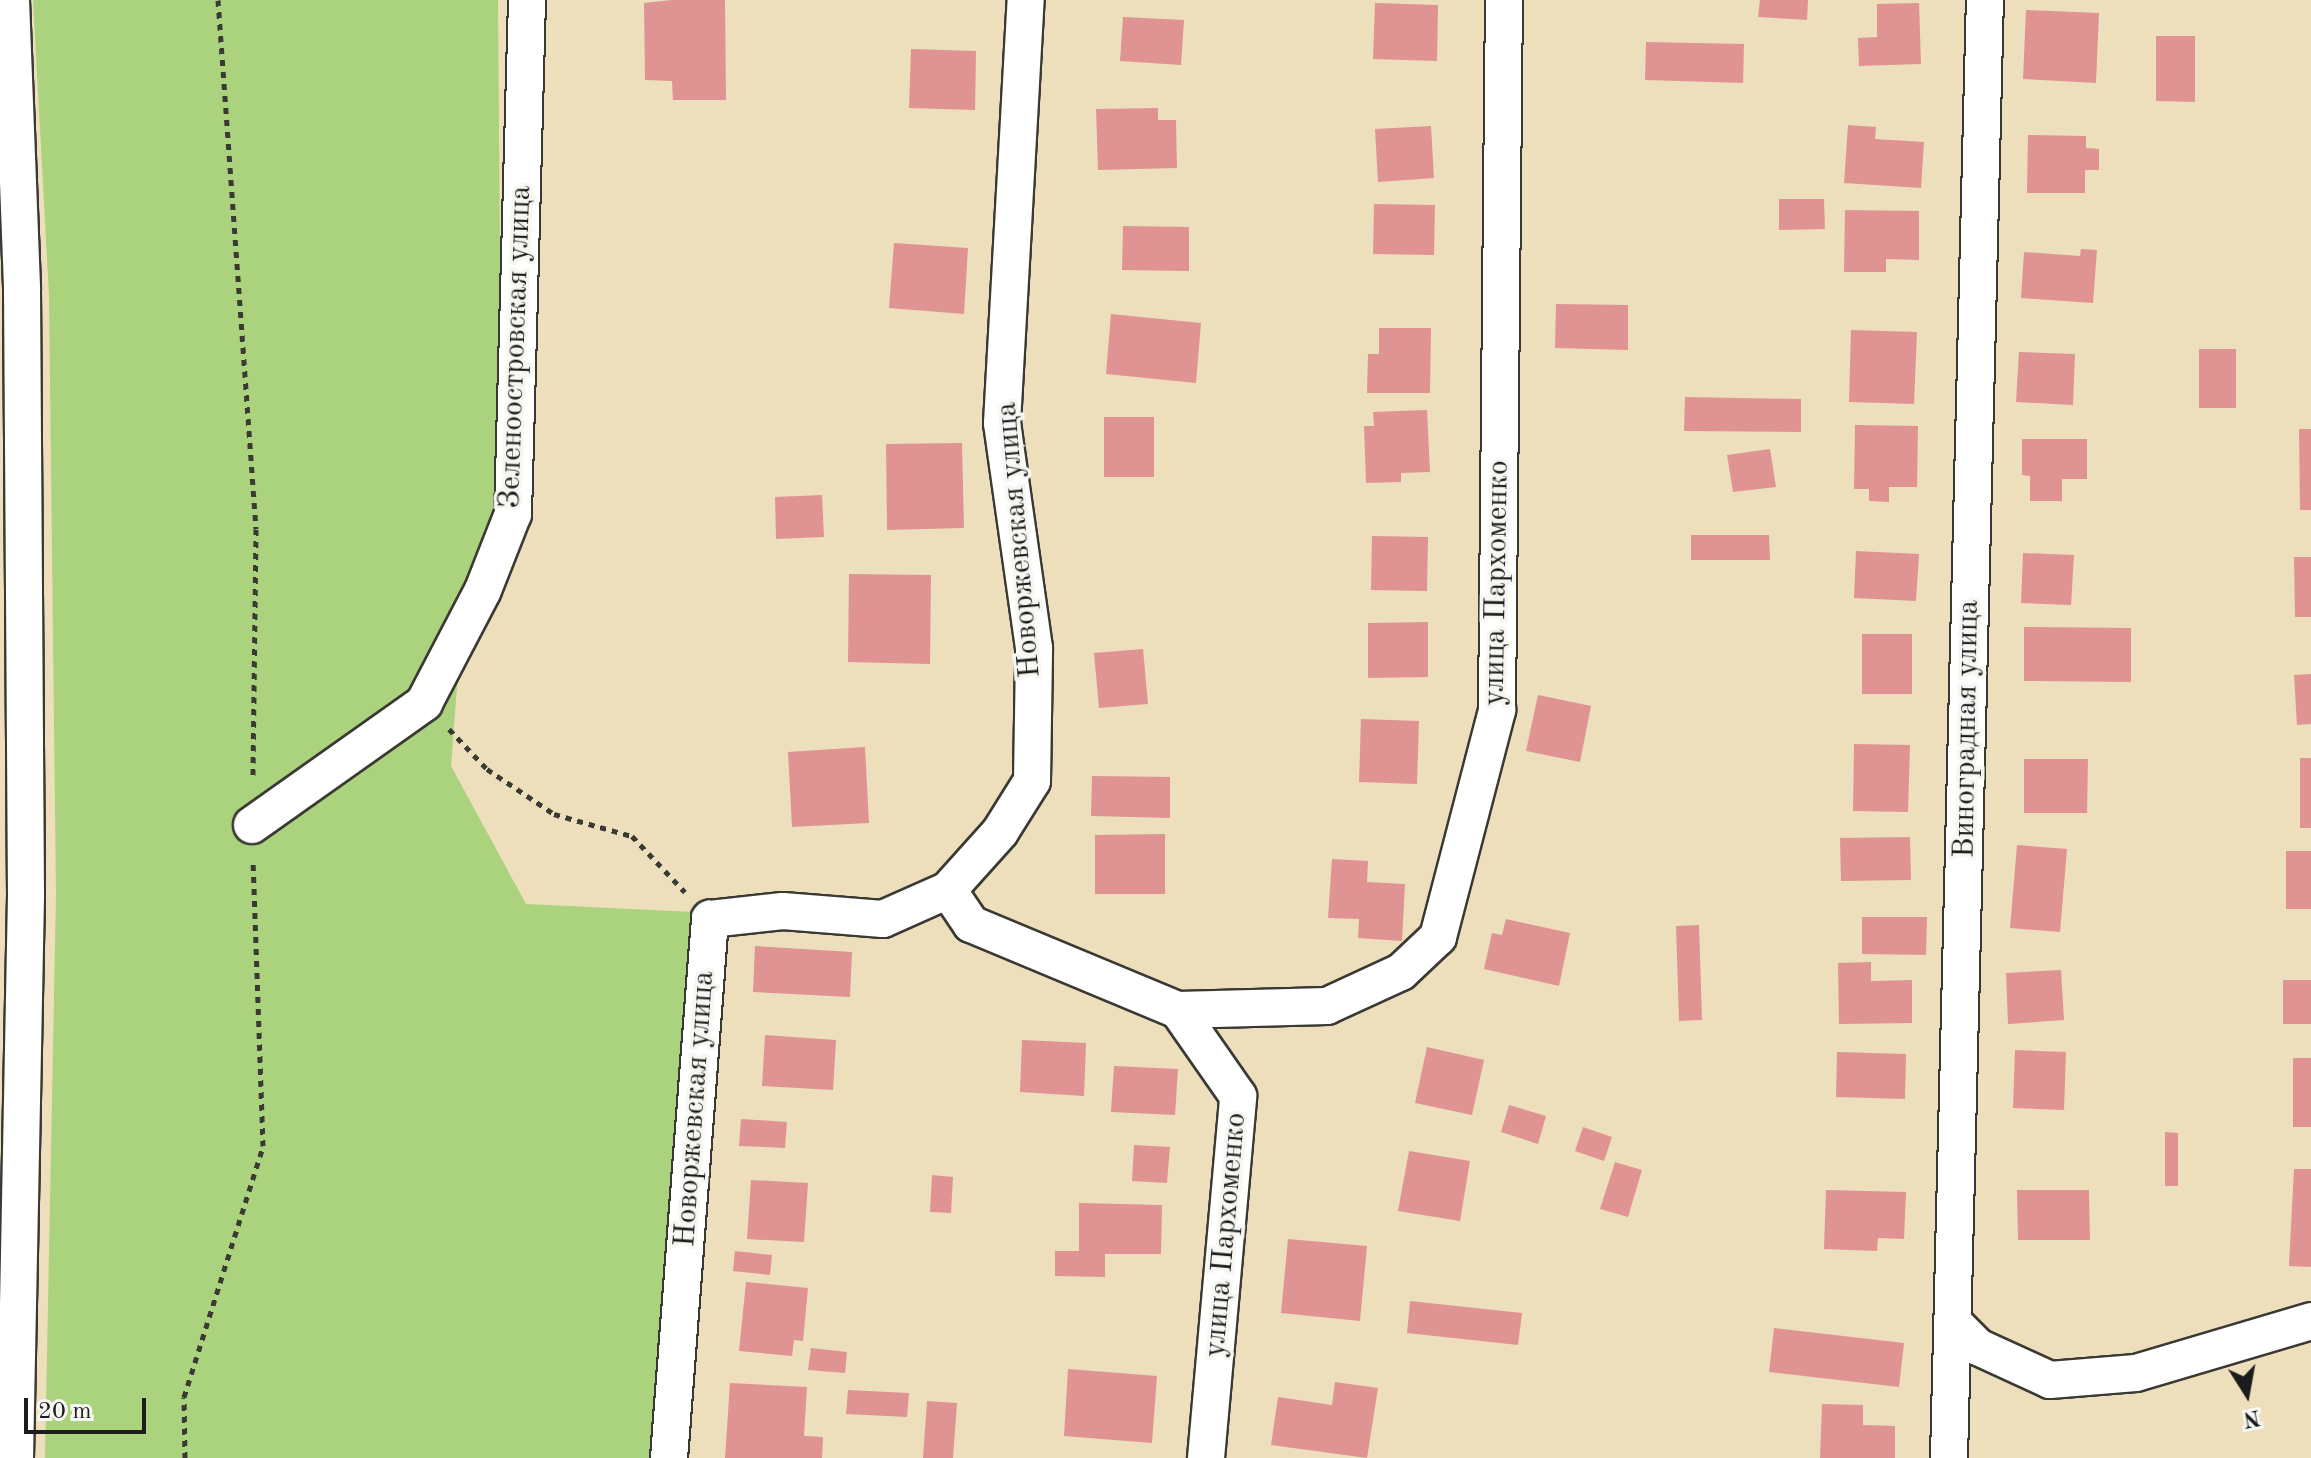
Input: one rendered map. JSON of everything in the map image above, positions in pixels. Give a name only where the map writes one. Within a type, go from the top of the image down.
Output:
[{"type":"street","points":[[11,0],[11,290],[26,896],[15,1458]]},
{"type":"street","name":"Зеленоостровская улица","points":[[252,825],[424,703],[483,590],[513,514],[527,0]]},
{"type":"street","name":"Новоржевская улица","points":[[669,1458],[710,919],[783,911],[883,919],[948,890],[1000,832],[1032,781],[1034,648],[1002,423],[1026,0]]},
{"type":"street","name":"улица Пархоменко","points":[[1178,1010],[1327,1006],[1401,972],[1438,937],[1497,710],[1504,0]]},
{"type":"street","name":"Виноградная улица","points":[[1949,1458],[1985,0]]},
{"type":"street","points":[[948,890],[971,924],[1178,1010]]},
{"type":"street","name":"улица Пархоменко","points":[[1178,1010],[1238,1096],[1206,1458]]},
{"type":"street","points":[[1952,1321],[1978,1347],[2050,1380],[2136,1373],[2311,1321]]},
{"type":"path","points":[[185,1458],[184,1397],[263,1146],[252,825],[256,529],[218,0]]},
{"type":"path","points":[[424,703],[487,769],[554,814],[632,836],[710,919]]},
{"type":"green space","points":[[33,0],[498,0],[502,511],[457,686],[451,766],[526,904],[693,912],[651,1458],[45,1458],[56,894],[49,295]]},
{"type":"building","points":[[725,0],[726,100],[673,100],[672,81],[645,80],[644,3]]},
{"type":"building","points":[[1760,0],[1808,0],[1807,20],[1758,17]]},
{"type":"building","points":[[1375,3],[1438,5],[1437,61],[1373,59]]},
{"type":"building","points":[[1919,3],[1921,64],[1859,66],[1858,38],[1877,37],[1877,4]]},
{"type":"building","points":[[2026,10],[2099,13],[2096,83],[2023,79]]},
{"type":"building","points":[[1123,17],[1184,20],[1181,65],[1120,61]]},
{"type":"building","points":[[2156,36],[2195,36],[2195,102],[2156,101]]},
{"type":"building","points":[[1646,42],[1744,44],[1743,83],[1645,80]]},
{"type":"building","points":[[911,49],[976,51],[975,110],[909,108]]},
{"type":"building","points":[[1158,108],[1158,120],[1176,120],[1177,168],[1098,170],[1096,109]]},
{"type":"building","points":[[1848,125],[1876,127],[1875,139],[1924,142],[1921,188],[1844,183]]},
{"type":"building","points":[[1431,126],[1434,178],[1378,182],[1375,129]]},
{"type":"building","points":[[2028,135],[2086,136],[2086,148],[2099,149],[2099,170],[2085,170],[2085,193],[2027,193]]},
{"type":"building","points":[[1779,199],[1824,199],[1825,229],[1779,230]]},
{"type":"building","points":[[1374,204],[1435,205],[1434,255],[1373,254]]},
{"type":"building","points":[[1845,210],[1919,211],[1919,260],[1886,259],[1886,272],[1844,272]]},
{"type":"building","points":[[1123,226],[1189,227],[1189,271],[1122,270]]},
{"type":"building","points":[[894,243],[968,248],[964,314],[889,308]]},
{"type":"building","points":[[2081,249],[2097,250],[2093,303],[2021,298],[2024,252],[2080,256]]},
{"type":"building","points":[[1556,304],[1628,305],[1628,350],[1555,348]]},
{"type":"building","points":[[1111,314],[1201,323],[1196,383],[1106,374]]},
{"type":"building","points":[[1379,328],[1431,328],[1430,393],[1367,393],[1368,354],[1379,354]]},
{"type":"building","points":[[1851,330],[1917,332],[1914,404],[1849,402]]},
{"type":"building","points":[[2199,349],[2236,349],[2236,408],[2199,408]]},
{"type":"building","points":[[2019,352],[2075,354],[2073,405],[2016,402]]},
{"type":"building","points":[[1685,397],[1801,399],[1801,432],[1684,431]]},
{"type":"building","points":[[1427,410],[1430,472],[1401,473],[1401,482],[1366,483],[1364,426],[1374,426],[1373,412]]},
{"type":"building","points":[[1104,417],[1154,417],[1154,477],[1104,477]]},
{"type":"building","points":[[1855,425],[1918,426],[1917,487],[1889,487],[1889,502],[1869,501],[1869,489],[1854,489]]},
{"type":"building","points":[[2299,429],[2311,429],[2311,510],[2300,510]]},
{"type":"building","points":[[2022,439],[2087,439],[2087,479],[2062,479],[2062,501],[2030,501],[2030,476],[2022,475]]},
{"type":"building","points":[[962,443],[964,528],[887,530],[886,444]]},
{"type":"building","points":[[1770,449],[1776,487],[1733,492],[1727,455]]},
{"type":"building","points":[[822,495],[824,537],[776,539],[775,497]]},
{"type":"building","points":[[1691,535],[1769,535],[1770,560],[1691,560]]},
{"type":"building","points":[[1372,536],[1428,537],[1427,591],[1371,590]]},
{"type":"building","points":[[1856,551],[1919,554],[1916,601],[1854,598]]},
{"type":"building","points":[[2023,553],[2074,555],[2071,605],[2021,603]]},
{"type":"building","points":[[2294,557],[2311,557],[2311,617],[2295,617]]},
{"type":"building","points":[[849,574],[931,575],[930,664],[848,662]]},
{"type":"building","points":[[1428,622],[1428,677],[1368,678],[1368,623]]},
{"type":"building","points":[[2024,627],[2131,628],[2131,682],[2024,681]]},
{"type":"building","points":[[1862,634],[1912,634],[1912,694],[1862,694]]},
{"type":"building","points":[[1143,649],[1148,704],[1099,708],[1094,653]]},
{"type":"building","points":[[2311,674],[2311,724],[2297,725],[2294,675]]},
{"type":"building","points":[[1538,695],[1591,706],[1580,762],[1526,751]]},
{"type":"building","points":[[1361,719],[1419,721],[1417,784],[1359,782]]},
{"type":"building","points":[[1854,744],[1910,745],[1908,812],[1853,811]]},
{"type":"building","points":[[865,747],[869,823],[792,827],[788,752]]},
{"type":"building","points":[[2300,758],[2311,758],[2311,828],[2300,828]]},
{"type":"building","points":[[2024,759],[2088,759],[2087,813],[2024,813]]},
{"type":"building","points":[[1092,776],[1170,777],[1170,818],[1091,816]]},
{"type":"building","points":[[1165,834],[1165,894],[1095,894],[1095,835]]},
{"type":"building","points":[[1910,837],[1911,880],[1841,881],[1840,838]]},
{"type":"building","points":[[2017,845],[2067,849],[2060,932],[2010,928]]},
{"type":"building","points":[[2286,851],[2311,851],[2311,909],[2286,909]]},
{"type":"building","points":[[1332,859],[1368,861],[1367,882],[1405,884],[1402,941],[1358,938],[1359,919],[1328,918]]},
{"type":"building","points":[[1862,917],[1927,917],[1926,955],[1862,954]]},
{"type":"building","points":[[1506,919],[1570,933],[1559,986],[1484,969],[1492,933],[1502,935]]},
{"type":"building","points":[[1699,925],[1702,1020],[1679,1021],[1676,926]]},
{"type":"building","points":[[755,946],[852,952],[850,997],[753,992]]},
{"type":"building","points":[[1871,962],[1871,981],[1912,980],[1912,1023],[1839,1024],[1838,963]]},
{"type":"building","points":[[2061,970],[2064,1020],[2008,1024],[2006,973]]},
{"type":"building","points":[[2283,980],[2311,980],[2311,1024],[2283,1024]]},
{"type":"building","points":[[765,1035],[836,1040],[833,1090],[762,1086]]},
{"type":"building","points":[[1022,1040],[1086,1043],[1084,1096],[1020,1092]]},
{"type":"building","points":[[1427,1047],[1484,1060],[1472,1115],[1415,1103]]},
{"type":"building","points":[[2015,1050],[2066,1052],[2064,1110],[2013,1108]]},
{"type":"building","points":[[1837,1052],[1906,1054],[1905,1099],[1836,1097]]},
{"type":"building","points":[[2293,1058],[2311,1058],[2311,1127],[2293,1127]]},
{"type":"building","points":[[1114,1066],[1178,1069],[1175,1115],[1111,1112]]},
{"type":"building","points":[[1509,1105],[1546,1116],[1538,1144],[1501,1132]]},
{"type":"building","points":[[741,1119],[787,1122],[785,1148],[739,1146]]},
{"type":"building","points":[[1583,1127],[1612,1137],[1604,1161],[1575,1151]]},
{"type":"building","points":[[2165,1132],[2178,1133],[2178,1186],[2165,1186]]},
{"type":"building","points":[[1134,1145],[1170,1147],[1167,1183],[1132,1181]]},
{"type":"building","points":[[1409,1151],[1470,1161],[1460,1221],[1398,1211]]},
{"type":"building","points":[[1615,1162],[1642,1170],[1628,1217],[1600,1209]]},
{"type":"building","points":[[2294,1169],[2311,1169],[2311,1267],[2289,1266]]},
{"type":"building","points":[[932,1175],[953,1177],[951,1213],[930,1212]]},
{"type":"building","points":[[751,1180],[808,1183],[804,1242],[747,1239]]},
{"type":"building","points":[[1826,1190],[1906,1192],[1904,1239],[1878,1238],[1877,1251],[1824,1249]]},
{"type":"building","points":[[2017,1190],[2089,1190],[2090,1240],[2018,1240]]},
{"type":"building","points":[[1079,1203],[1162,1205],[1161,1254],[1105,1254],[1105,1277],[1055,1276],[1055,1251],[1079,1251]]},
{"type":"building","points":[[1288,1239],[1367,1246],[1360,1321],[1281,1313]]},
{"type":"building","points":[[735,1251],[772,1255],[770,1275],[733,1271]]},
{"type":"building","points":[[746,1282],[808,1288],[803,1341],[794,1340],[792,1356],[739,1351]]},
{"type":"building","points":[[1410,1301],[1522,1313],[1518,1345],[1407,1333]]},
{"type":"building","points":[[1774,1328],[1904,1343],[1899,1387],[1769,1372]]},
{"type":"building","points":[[811,1348],[847,1352],[845,1373],[808,1370]]},
{"type":"building","points":[[1068,1369],[1157,1376],[1152,1443],[1064,1436]]},
{"type":"building","points":[[1335,1382],[1378,1388],[1367,1458],[1271,1445],[1278,1397],[1332,1405]]},
{"type":"building","points":[[730,1383],[807,1387],[804,1436],[823,1437],[822,1458],[725,1458]]},
{"type":"building","points":[[848,1390],[909,1393],[907,1417],[846,1414]]},
{"type":"building","points":[[927,1401],[957,1403],[953,1458],[923,1458]]},
{"type":"building","points":[[1822,1404],[1863,1405],[1863,1425],[1895,1426],[1895,1458],[1820,1458]]}]
